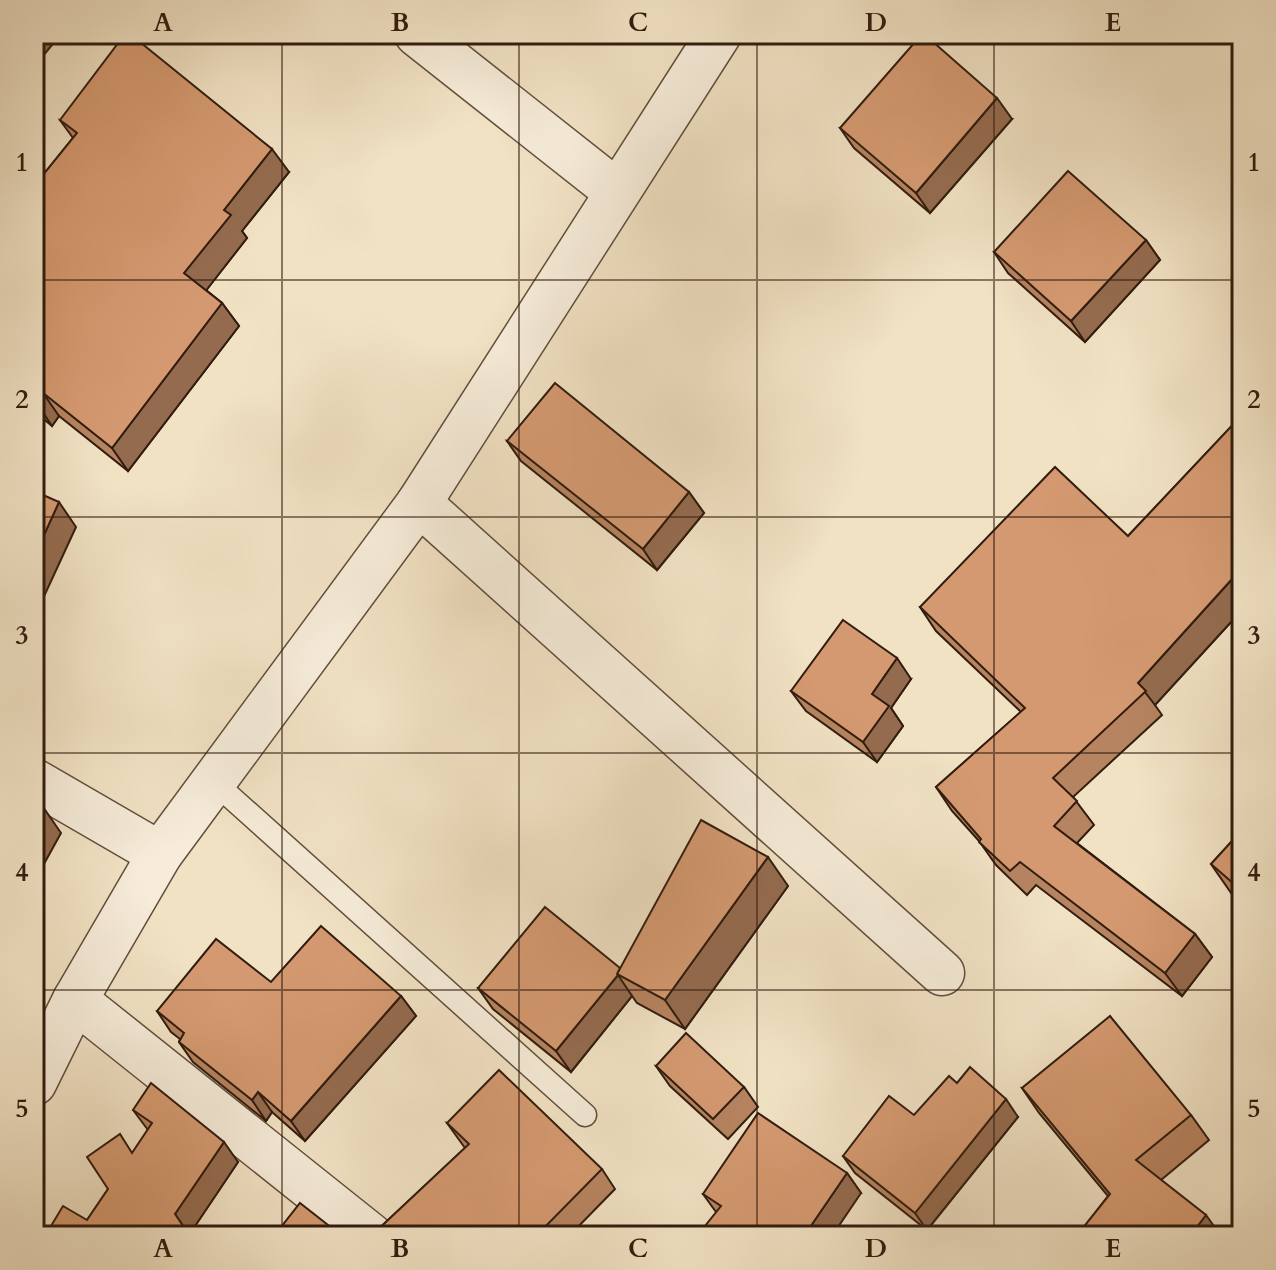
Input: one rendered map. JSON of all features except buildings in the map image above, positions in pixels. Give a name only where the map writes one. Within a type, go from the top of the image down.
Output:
[{"type":"street","points":[[417,34],[617,192]]},
{"type":"street","points":[[36,1063],[160,854],[419,503],[719,34]]},
{"type":"street","points":[[419,503],[942,973]]},
{"type":"street","points":[[34,781],[160,854]]},
{"type":"street","points":[[75,1000],[371,1236]]},
{"type":"lane","points":[[214,782],[585,1115]]}]
